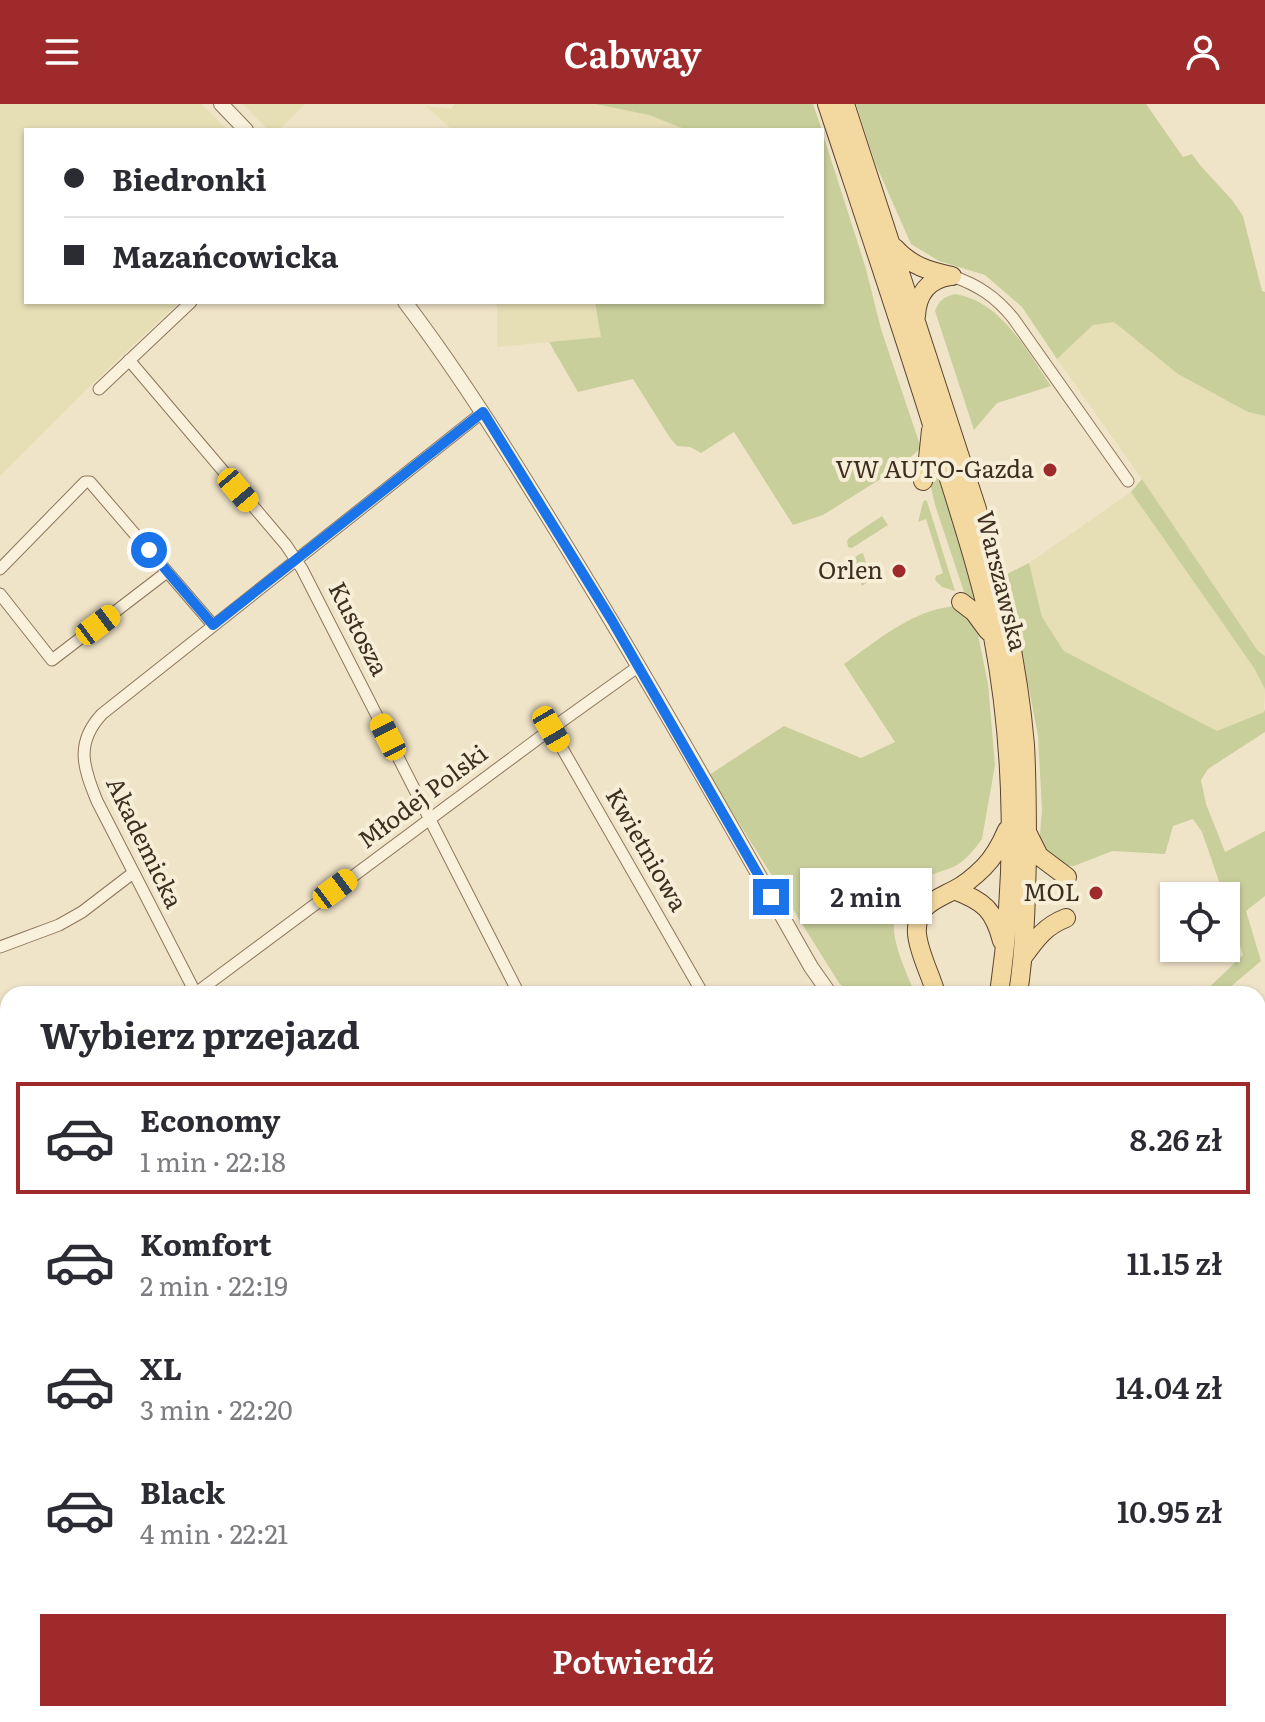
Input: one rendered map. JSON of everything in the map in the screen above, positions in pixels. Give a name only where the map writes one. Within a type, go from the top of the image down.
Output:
[{"type":"main road","name":"Warszawska","points":[[827,104],[970,548],[992,637],[1026,896],[1013,956],[1002,986]]},
{"type":"main road","name":"Warszawska","points":[[845,104],[993,560],[1019,695],[1024,743],[1027,789],[1018,828]]},
{"type":"main road","points":[[891,242],[901,255],[915,265],[930,272],[952,276]]},
{"type":"main road","points":[[918,326],[916,308],[923,291],[934,281],[952,276]]},
{"type":"main road","points":[[923,481],[931,423]]},
{"type":"main road","points":[[961,602],[974,612],[992,637]]},
{"type":"main road","points":[[933,986],[919,946],[918,924],[926,906],[984,867],[1018,828],[1039,856],[1067,877]]},
{"type":"main road","points":[[954,890],[979,900],[988,908],[1013,956],[1054,923],[1066,918]]},
{"type":"main road","name":"Warszawska","points":[[1013,956],[1017,986]]},
{"type":"street","points":[[221,104],[244,128]]},
{"type":"street","points":[[952,276],[979,287],[1008,311],[1128,481]]},
{"type":"street","points":[[99,389],[189,304]]},
{"type":"street","points":[[406,304],[483,412],[639,666],[824,986]]},
{"type":"street","name":"Kustosza","points":[[129,360],[295,559],[341,643],[515,986]]},
{"type":"street","name":"Akademicka","points":[[192,986],[90,785],[85,768],[86,737],[92,725],[295,559],[483,412]]},
{"type":"street","points":[[0,569],[85,482],[90,482],[213,625]]},
{"type":"street","points":[[0,594],[52,660],[167,572]]},
{"type":"street","name":"Młodej Polski","points":[[207,986],[639,666]]},
{"type":"street","name":"Kwietniowa","points":[[551,729],[698,986]]},
{"type":"street","points":[[0,947],[59,925],[133,873]]},
{"type":"shaded area","points":[[0,104],[201,104],[226,128],[24,128],[24,304],[177,304],[0,476]]},
{"type":"shaded area","points":[[243,104],[305,104],[281,128],[266,128]]},
{"type":"shaded area","points":[[455,104],[595,104],[649,115],[682,128],[450,128],[426,106],[451,109]]},
{"type":"shaded area","points":[[495,304],[595,304],[602,337],[497,347]]},
{"type":"shaded area","points":[[1114,321],[1133,338],[1248,412],[1265,416],[1265,656],[1258,651],[1057,359],[1093,325]]},
{"type":"shaded area","points":[[1131,492],[1254,668],[1265,689],[1264,712],[1217,731],[1064,651],[1042,617],[1029,563]]},
{"type":"green space","points":[[595,104],[813,104],[821,128],[682,128],[649,115]]},
{"type":"green space","points":[[856,104],[1146,104],[1183,157],[1192,154],[1243,216],[1262,291],[1265,292],[1265,416],[1248,412],[1178,374],[1114,322],[1093,325],[1057,359],[1022,307],[985,275],[939,261],[911,244],[876,165]]},
{"type":"green space","points":[[824,137],[866,269],[881,329],[921,448],[898,468],[823,515],[793,525],[734,432],[701,453],[690,447],[677,446],[633,379],[578,392],[549,342],[601,337],[595,304],[824,304]]},
{"type":"green space","points":[[955,294],[986,306],[999,317],[1022,343],[1051,386],[997,403],[974,430],[935,311],[942,300]]},
{"type":"green space","points":[[933,455],[981,611],[964,592],[935,505],[930,483]]},
{"type":"green space","points":[[1142,479],[1258,651],[1265,656],[1265,689],[1254,668],[1131,492]]},
{"type":"green space","points":[[925,500],[955,591],[942,587],[935,580],[943,573],[926,519],[918,522]]},
{"type":"green space","points":[[882,516],[888,525],[852,548],[848,547],[849,538]]},
{"type":"green space","points":[[863,553],[871,580],[862,586],[859,578],[855,579],[852,563],[855,557]]},
{"type":"green space","points":[[1029,563],[1042,617],[1064,651],[1217,731],[1265,709],[1265,732],[1208,769],[1201,780],[1206,804],[1225,852],[1265,831],[1265,896],[1246,911],[1261,961],[1231,986],[1210,986],[1236,962],[1240,962],[1243,955],[1240,946],[1240,882],[1219,882],[1202,832],[1193,819],[1173,826],[1165,854],[1112,851],[1074,866],[1057,865],[1039,846],[1042,810],[1038,736],[1007,574]]},
{"type":"green space","points":[[956,606],[974,615],[988,684],[995,765],[982,839],[960,863],[922,879],[899,902],[894,928],[912,986],[843,986],[709,775],[784,726],[861,758],[895,742],[844,664],[910,620],[940,608]]},
{"type":"place","name":"VW AUTO-Gazda","points":[[1050,470]]},
{"type":"place","name":"Orlen","points":[[899,571]]},
{"type":"place","name":"MOL","points":[[1096,893]]},
{"type":"route","points":[[149,550],[213,625],[483,412],[611,619],[771,897]]}]
